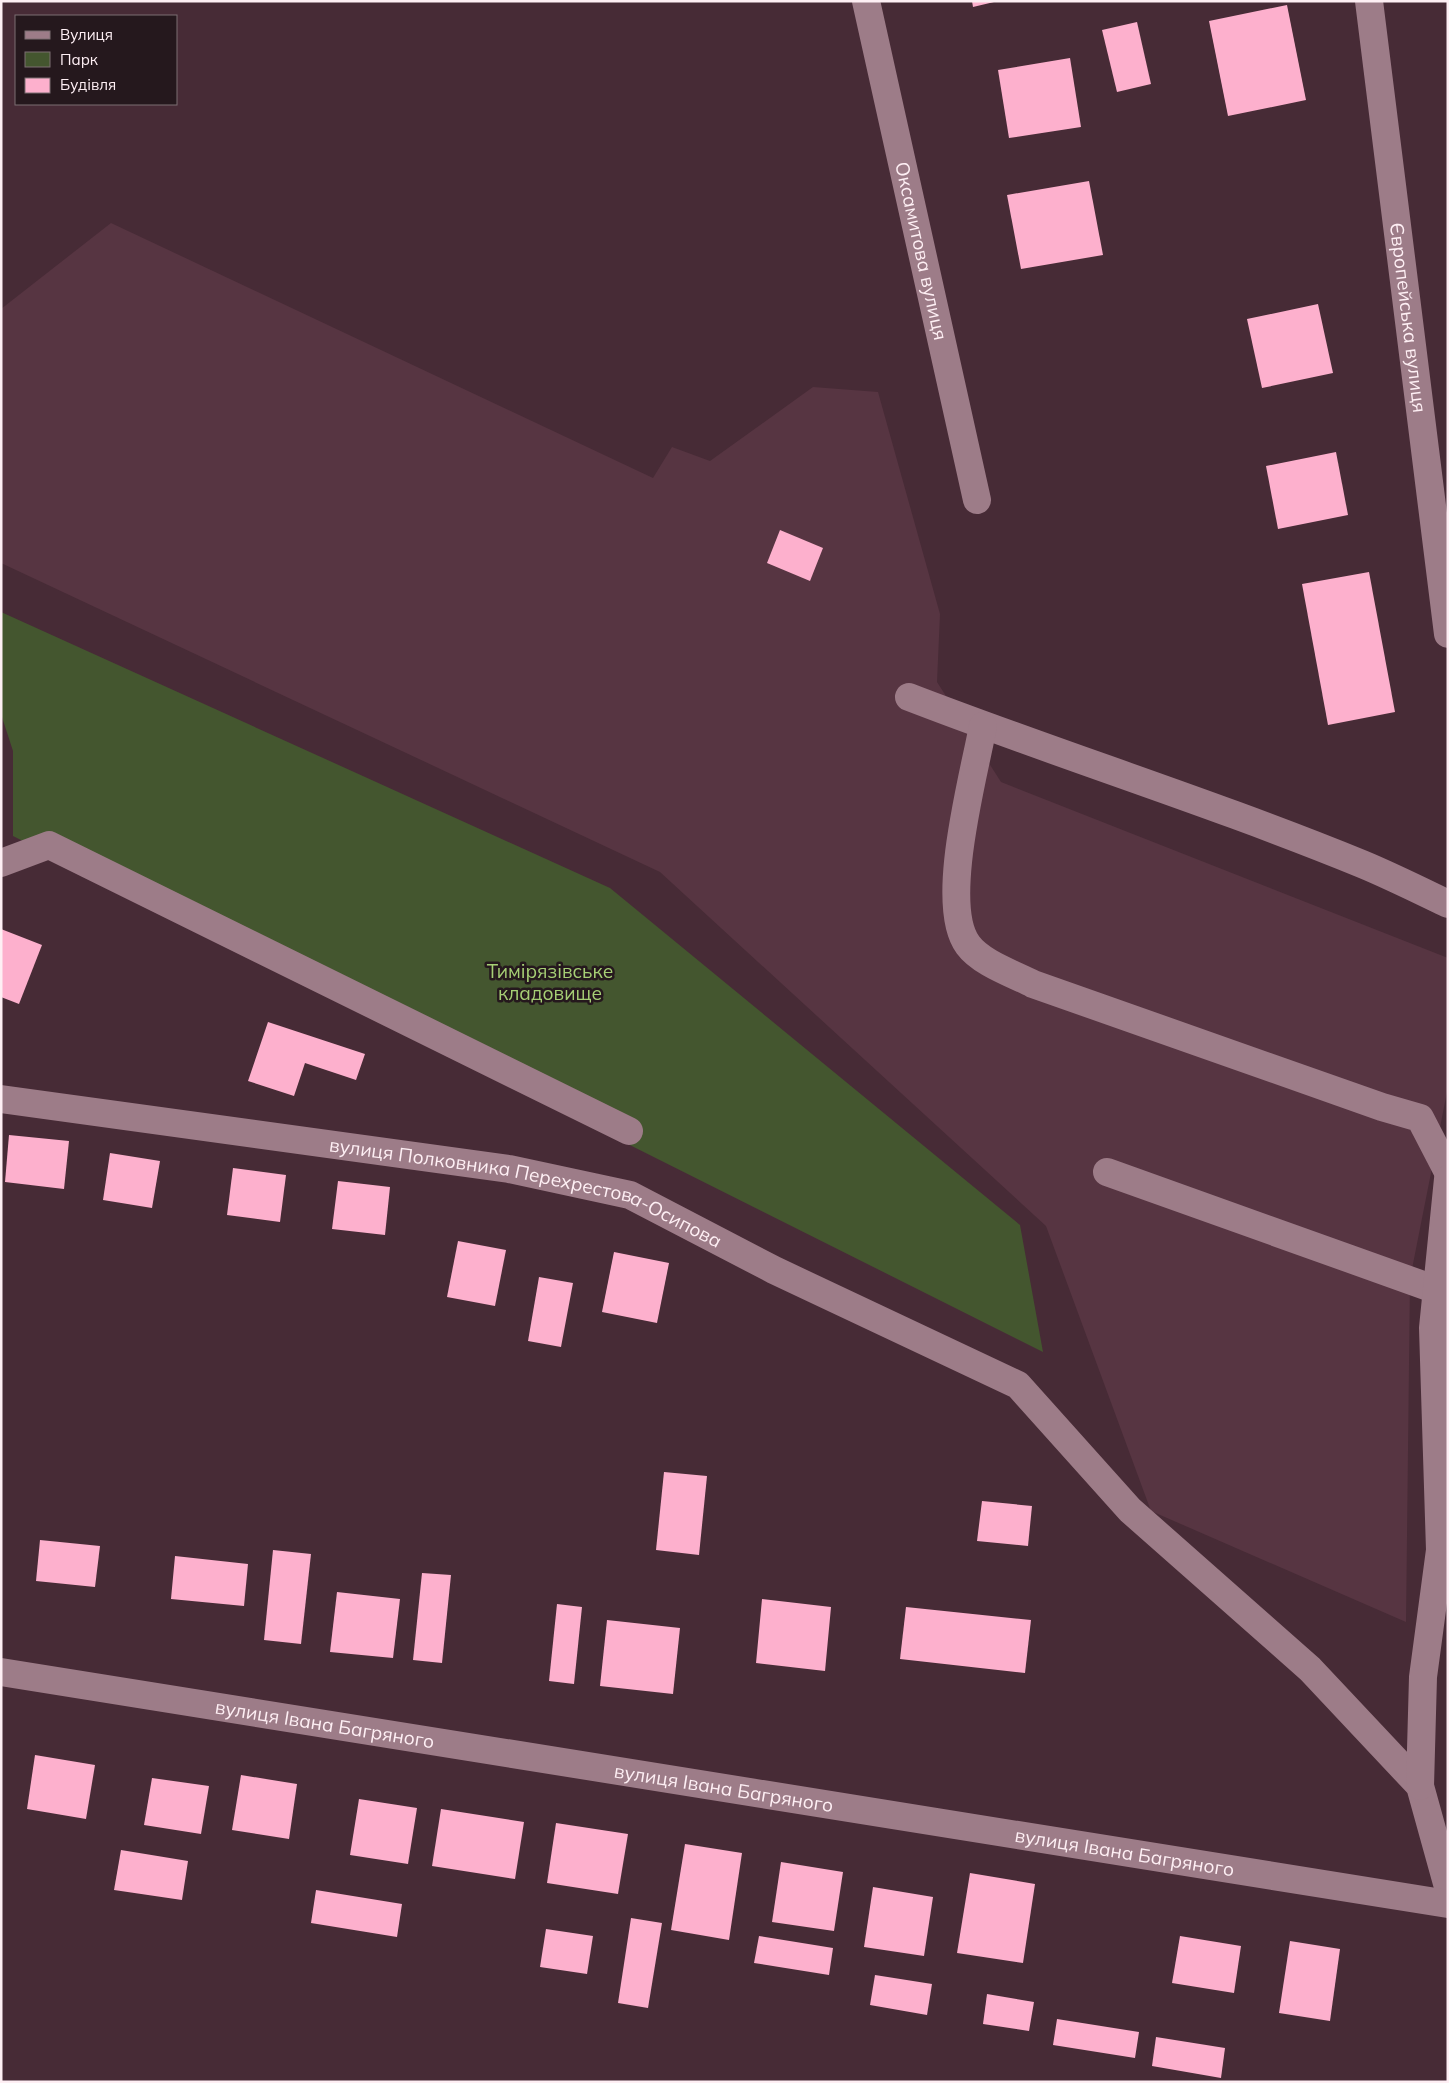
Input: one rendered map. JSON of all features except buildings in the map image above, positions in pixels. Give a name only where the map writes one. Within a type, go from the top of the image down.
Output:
[{"type":"street","name":"Оксамитова вулиця","points":[[866,1],[977,500]]},
{"type":"street","name":"Європейська вулиця","points":[[1369,1],[1448,634]]},
{"type":"street","points":[[908,697],[983,726],[1140,780],[1354,861],[1448,904]]},
{"type":"street","points":[[983,726],[959,844],[957,921],[968,946],[989,962],[1033,984],[1382,1107],[1420,1118],[1448,1172]]},
{"type":"street","points":[[1,863],[49,845],[629,1131]]},
{"type":"street","name":"вулиця Полковника Перехрестова-Осипова","points":[[1,1099],[509,1169],[630,1195],[774,1270],[1018,1385],[1130,1510],[1310,1669],[1420,1786]]},
{"type":"street","points":[[1107,1172],[1437,1290]]},
{"type":"street","points":[[1448,1179],[1433,1328],[1440,1550],[1423,1677],[1420,1786],[1448,1887]]},
{"type":"street","name":"вулиця Івана Багряного","points":[[1,1672],[1448,1904]]},
{"type":"shaded area","points":[[111,223],[653,478],[672,447],[710,461],[813,387],[878,392],[940,614],[937,682],[1001,782],[1448,958],[1448,1087],[1410,1279],[1406,1622],[1151,1511],[1046,1226],[660,872],[1,563],[1,309]]},
{"type":"green space","name":"Тимірязівське кладовище","points":[[1,612],[610,888],[1020,1225],[1043,1352],[13,836],[13,751],[1,714]]}]
